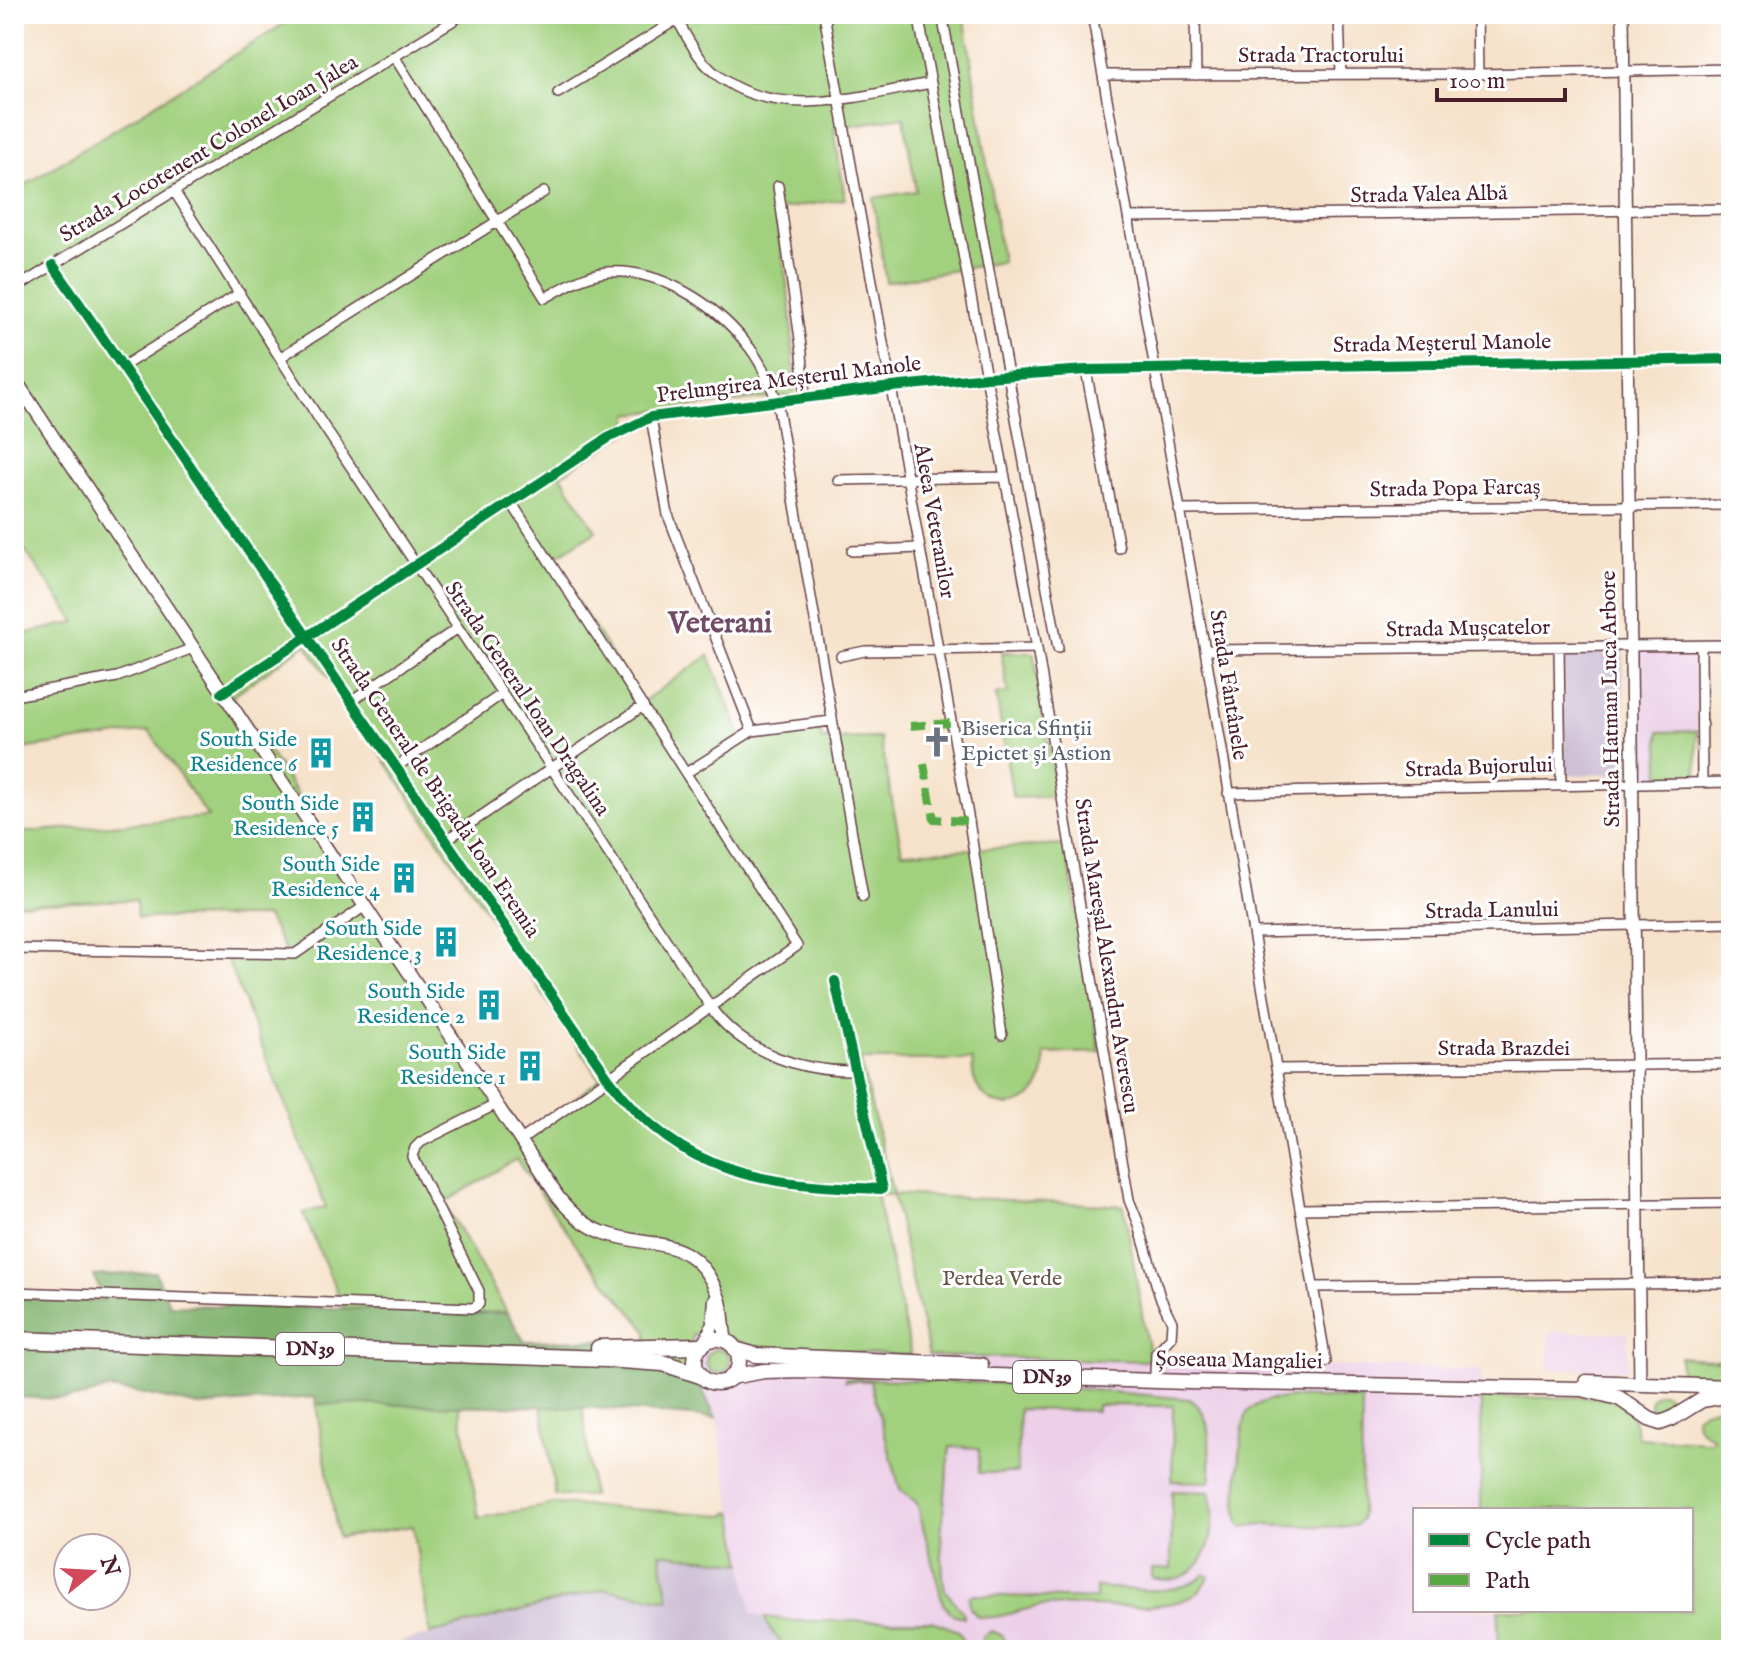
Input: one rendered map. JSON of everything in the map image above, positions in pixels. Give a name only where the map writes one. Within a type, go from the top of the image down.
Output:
[{"type":"highway","name":"DN39","points":[[14,1330],[606,1348],[704,1344]]},
{"type":"highway","name":"DN39","points":[[14,1340],[617,1359],[663,1363],[700,1375]]},
{"type":"main road","points":[[14,378],[570,1212],[600,1231],[682,1250],[705,1270],[716,1293],[730,1345],[738,1360],[731,1377]]},
{"type":"main road","points":[[700,1375],[695,1359],[713,1323],[716,1293]]},
{"type":"main road","name":"DN39","points":[[704,1344],[714,1340],[730,1345]]},
{"type":"main road","name":"Șoseaua Mangaliei","points":[[730,1345],[756,1355],[1155,1373],[1731,1387]]},
{"type":"main road","name":"Șoseaua Mangaliei","points":[[731,1377],[764,1371],[805,1370],[1188,1382],[1582,1389],[1619,1398],[1654,1422],[1671,1419]]},
{"type":"main road","name":"DN39","points":[[700,1375],[716,1383],[731,1377]]},
{"type":"main road","points":[[1640,1385],[1645,1414]]},
{"type":"main road","points":[[1668,1385],[1680,1403],[1677,1414],[1671,1419]]},
{"type":"main road","points":[[1671,1419],[1694,1403],[1731,1395]]},
{"type":"street","name":"Strada Locotenent Colonel Ioan Jalea","points":[[14,289],[464,14]]},
{"type":"street","name":"Aleea Veteranilor","points":[[824,14],[938,649],[1002,1035]]},
{"type":"street","name":"Strada Mareșal Alexandru Averescu","points":[[918,14],[1037,648],[1129,1200],[1160,1297],[1172,1322],[1171,1337],[1156,1353],[1155,1373]]},
{"type":"street","points":[[942,14],[1058,648]]},
{"type":"street","name":"Strada Fântânele","points":[[1092,14],[1205,650],[1326,1362]]},
{"type":"street","points":[[1195,14],[1196,75]]},
{"type":"street","points":[[1339,14],[1341,74]]},
{"type":"street","points":[[1477,14],[1478,74]]},
{"type":"street","name":"Strada Hatman Luca Arbore","points":[[1623,14],[1640,1385]]},
{"type":"street","points":[[558,93],[679,16],[706,64],[716,74],[739,88],[781,100],[840,100],[931,83]]},
{"type":"street","points":[[394,56],[545,298],[577,279],[607,272],[638,275],[671,285],[709,307],[746,342],[762,368],[777,401],[863,897]]},
{"type":"street","name":"Strada Tractorului","points":[[1103,75],[1478,74],[1731,69]]},
{"type":"street","points":[[778,186],[802,353],[805,398]]},
{"type":"street","name":"Strada General Ioan Dragalina","points":[[174,191],[319,419],[729,1030],[765,1052],[811,1066],[855,1071]]},
{"type":"street","points":[[281,357],[544,192]]},
{"type":"street","name":"Strada Valea Albă","points":[[1128,217],[1731,209]]},
{"type":"street","name":"Strada General de Brigadă Ioan Eremia","points":[[53,265],[624,1100],[684,1150],[731,1170],[775,1182],[882,1189],[855,1071]]},
{"type":"street","points":[[122,367],[240,293]]},
{"type":"street","name":"Strada Meșterul Manole","points":[[1154,368],[1731,359]]},
{"type":"street","name":"Prelungirea Meșterul Manole","points":[[222,693],[623,429],[651,417],[987,377],[1154,368]]},
{"type":"street","points":[[1086,370],[1119,548]]},
{"type":"street","points":[[651,417],[668,515],[752,731]]},
{"type":"street","points":[[838,480],[1005,477]]},
{"type":"street","points":[[511,502],[797,946],[521,1140]]},
{"type":"street","name":"Strada Popa Farcaș","points":[[1179,510],[1731,505]]},
{"type":"street","points":[[852,551],[920,548]]},
{"type":"street","points":[[351,701],[458,628]]},
{"type":"street","name":"Strada Mușcatelor","points":[[1205,650],[1731,645]]},
{"type":"street","points":[[1701,646],[1702,782]]},
{"type":"street","points":[[1559,647],[1561,784]]},
{"type":"street","points":[[14,696],[117,677],[193,648]]},
{"type":"street","points":[[841,656],[865,651],[1037,648]]},
{"type":"street","points":[[396,767],[502,694]]},
{"type":"street","points":[[446,840],[643,706]]},
{"type":"street","points":[[686,773],[752,731],[831,721]]},
{"type":"street","name":"Strada Bujorului","points":[[1228,793],[1731,782]]},
{"type":"street","points":[[14,949],[295,954],[365,906]]},
{"type":"street","name":"Strada Lanului","points":[[1253,933],[1731,923]]},
{"type":"street","points":[[835,981],[855,1071]]},
{"type":"street","name":"Strada Brazdei","points":[[1277,1069],[1731,1064]]},
{"type":"street","points":[[14,1292],[473,1308],[479,1304],[479,1291],[412,1156],[421,1142],[497,1104]]},
{"type":"street","points":[[1300,1209],[1731,1203]]},
{"type":"street","points":[[1313,1287],[1731,1283]]},
{"type":"shaded area","points":[[1696,648],[1697,731],[1659,732],[1660,777],[1639,777],[1637,649]]},
{"type":"shaded area","points":[[1623,649],[1625,774],[1569,775],[1565,772],[1563,650]]},
{"type":"shaded area","points":[[1549,1332],[1628,1333],[1627,1370],[1548,1369]]},
{"type":"shaded area","points":[[693,1334],[733,1339],[752,1347],[911,1355],[1481,1370],[1481,1508],[1413,1508],[1413,1612],[1499,1612],[1498,1650],[968,1650],[964,1638],[752,1614],[716,1418],[687,1355]]},
{"type":"shaded area","points":[[659,1553],[743,1563],[752,1614],[765,1617],[770,1630],[788,1650],[370,1650],[606,1589],[669,1600]]},
{"type":"green space","name":"Perdea Verde","points":[[300,14],[964,14],[1002,262],[886,282],[873,198],[916,191],[904,117],[834,128],[845,199],[775,210],[791,309],[795,395],[629,414],[628,432],[561,475],[596,531],[551,560],[642,702],[709,655],[744,743],[820,730],[822,739],[880,738],[902,852],[1066,845],[1100,1052],[1044,1054],[1044,1073],[1038,1088],[1029,1098],[1017,1104],[1004,1105],[981,1093],[974,1079],[972,1060],[860,1060],[893,1194],[1124,1206],[1150,1361],[929,1356],[893,1195],[876,1194],[911,1355],[752,1347],[733,1339],[694,1334],[687,1355],[695,1376],[651,1370],[646,1329],[588,1261],[516,1159],[444,1203],[507,1312],[468,1314],[344,1308],[303,1213],[326,1207],[227,959],[291,961],[267,917],[137,918],[136,900],[14,904],[14,833],[208,817],[149,731],[14,750],[14,636],[76,622],[21,545],[14,546],[14,192]],"holes":[[[306,644],[600,1079],[525,1137],[232,696]]]},
{"type":"green space","points":[[1001,652],[1034,653],[1057,796],[1013,798],[996,694],[1008,693]]},
{"type":"green space","points":[[1697,731],[1697,777],[1660,777],[1659,732]]},
{"type":"green space","points":[[155,1272],[170,1305],[468,1314],[507,1312],[524,1341],[646,1340],[651,1370],[695,1376],[716,1418],[583,1407],[316,1404],[315,1397],[199,1406],[107,1389],[84,1397],[63,1399],[14,1397],[14,1298],[104,1301],[94,1276]]},
{"type":"green space","points":[[718,1349],[726,1353],[730,1361],[726,1369],[718,1373],[710,1369],[706,1361],[710,1353]]},
{"type":"green space","points":[[1680,1357],[1731,1361],[1731,1378],[1680,1377]]},
{"type":"green space","points":[[845,1378],[1024,1384],[1189,1399],[1198,1405],[1207,1423],[1211,1478],[1209,1482],[1172,1481],[1173,1406],[1097,1405],[1097,1411],[1019,1409],[1017,1473],[979,1473],[979,1448],[950,1447],[941,1534],[943,1579],[945,1590],[964,1617],[952,1614],[943,1604],[917,1503],[900,1489],[870,1381],[845,1381]]},
{"type":"green space","points":[[1661,1393],[1669,1396],[1672,1404],[1669,1412],[1661,1415],[1653,1412],[1650,1404],[1653,1396]]},
{"type":"green space","points":[[1295,1397],[1362,1400],[1361,1520],[1357,1525],[1262,1524],[1242,1527],[1239,1523],[1239,1466],[1248,1412],[1263,1402]]},
{"type":"green space","points":[[1595,1397],[1626,1408],[1638,1438],[1711,1441],[1713,1437],[1698,1427],[1696,1416],[1704,1410],[1731,1402],[1731,1650],[1498,1650],[1499,1612],[1693,1612],[1693,1508],[1481,1508],[1481,1398]]},
{"type":"green space","points":[[316,1404],[459,1404],[479,1518],[555,1504],[725,1515],[733,1511],[743,1563],[660,1553],[669,1600],[605,1589],[430,1634],[413,1526],[338,1538]]},
{"type":"green space","points":[[542,1406],[583,1407],[592,1496],[555,1496]]},
{"type":"green space","points":[[1172,1491],[1210,1492],[1213,1524],[1210,1540],[1205,1555],[1185,1576],[1170,1580],[1152,1578],[1152,1569],[1171,1569]]},
{"type":"green space","points":[[1205,1574],[1209,1577],[1193,1596],[1161,1605],[1043,1606],[991,1617],[977,1616],[970,1608],[969,1597],[972,1595],[1096,1599],[1096,1587],[1168,1589],[1182,1587]]},
{"type":"green space","points":[[765,1617],[795,1621],[932,1621],[959,1631],[968,1650],[788,1650],[770,1630]]},
{"type":"green space","points":[[992,1631],[1003,1636],[1004,1650],[982,1649],[982,1637]]},
{"type":"waterway","points":[[1730,1336],[1731,1363]]},
{"type":"marked path","points":[[910,726],[951,723]]},
{"type":"marked path","points":[[924,764],[934,819],[969,821]]},
{"type":"cycle path","points":[[53,265],[609,1079],[637,1112],[667,1137],[698,1156],[730,1170],[802,1184],[882,1189],[835,981]]},
{"type":"cycle path","points":[[222,693],[608,438],[651,417],[892,387],[1086,370],[1731,359]]},
{"type":"place","name":"Biserica Sfinții Epictet și Astion","points":[[937,742]]},
{"type":"place","name":"South Side Residence 6","points":[[321,753]]},
{"type":"place","name":"South Side Residence 5","points":[[363,817]]},
{"type":"place","name":"South Side Residence 4","points":[[404,878]]},
{"type":"place","name":"South Side Residence 3","points":[[446,942]]},
{"type":"place","name":"South Side Residence 2","points":[[489,1005]]},
{"type":"place","name":"South Side Residence 1","points":[[530,1066]]},
{"type":"district","name":"Veterani","points":[[720,624]]}]
